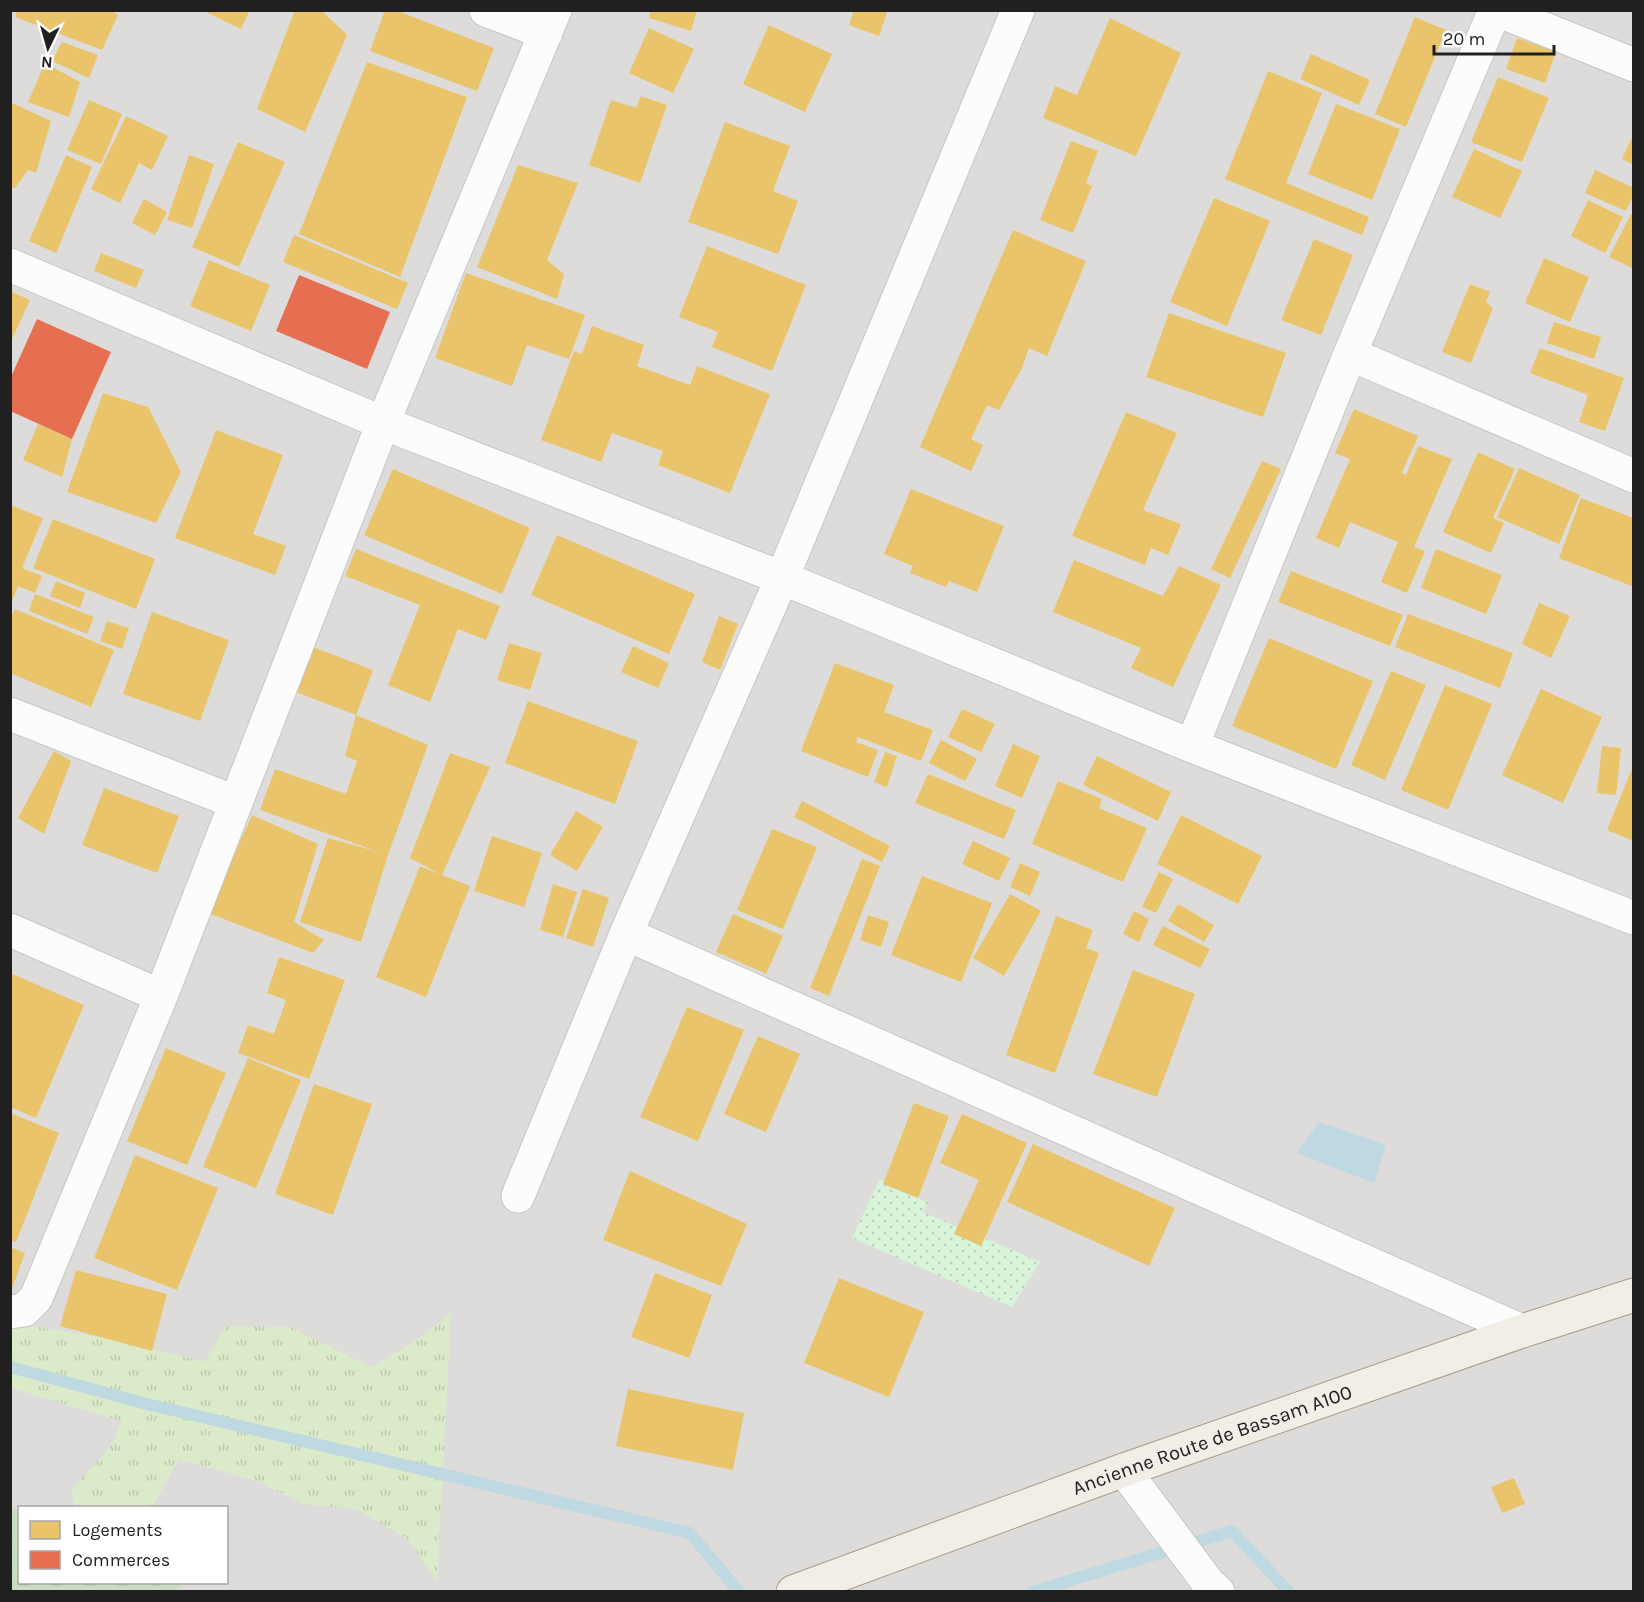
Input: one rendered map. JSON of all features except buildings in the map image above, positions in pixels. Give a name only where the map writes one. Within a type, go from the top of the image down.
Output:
[{"type":"main road","name":"Ancienne Route de Bassam A100","points":[[793,1592],[1124,1470],[1522,1331],[1634,1295]]},
{"type":"street","points":[[10,1312],[24,1310],[36,1298],[161,996],[383,423],[551,22],[486,10]]},
{"type":"street","points":[[518,1196],[626,934],[782,578],[1018,10]]},
{"type":"street","points":[[1192,746],[1350,354],[1496,10],[1634,65]]},
{"type":"street","points":[[10,265],[383,423],[782,578],[1192,746],[1634,918]]},
{"type":"street","points":[[1350,354],[1634,476]]},
{"type":"street","points":[[10,714],[235,802]]},
{"type":"street","points":[[10,930],[161,996]]},
{"type":"street","points":[[626,934],[1522,1331]]},
{"type":"street","points":[[1124,1470],[1204,1589]]},
{"type":"shaded area","points":[[11,11],[1633,11],[1633,1591],[11,1592]]},
{"type":"green space","points":[[880,1179],[928,1203],[923,1212],[1040,1262],[1012,1307],[852,1238]]},
{"type":"green space","points":[[451,1313],[437,1582],[408,1539],[356,1509],[304,1504],[257,1481],[179,1459],[153,1506],[75,1506],[71,1491],[111,1445],[122,1421],[11,1388],[10,1323],[99,1337],[205,1362],[226,1326],[289,1327],[371,1367],[415,1341]]},
{"type":"green space","points":[[10,1507],[18,1511],[18,1584],[183,1584],[174,1591],[11,1591]]},
{"type":"water","points":[[1319,1122],[1386,1145],[1374,1183],[1297,1153]]},
{"type":"waterway","points":[[10,1367],[147,1404],[690,1533],[739,1592]]},
{"type":"waterway","points":[[1032,1592],[1232,1531],[1289,1592]]}]
